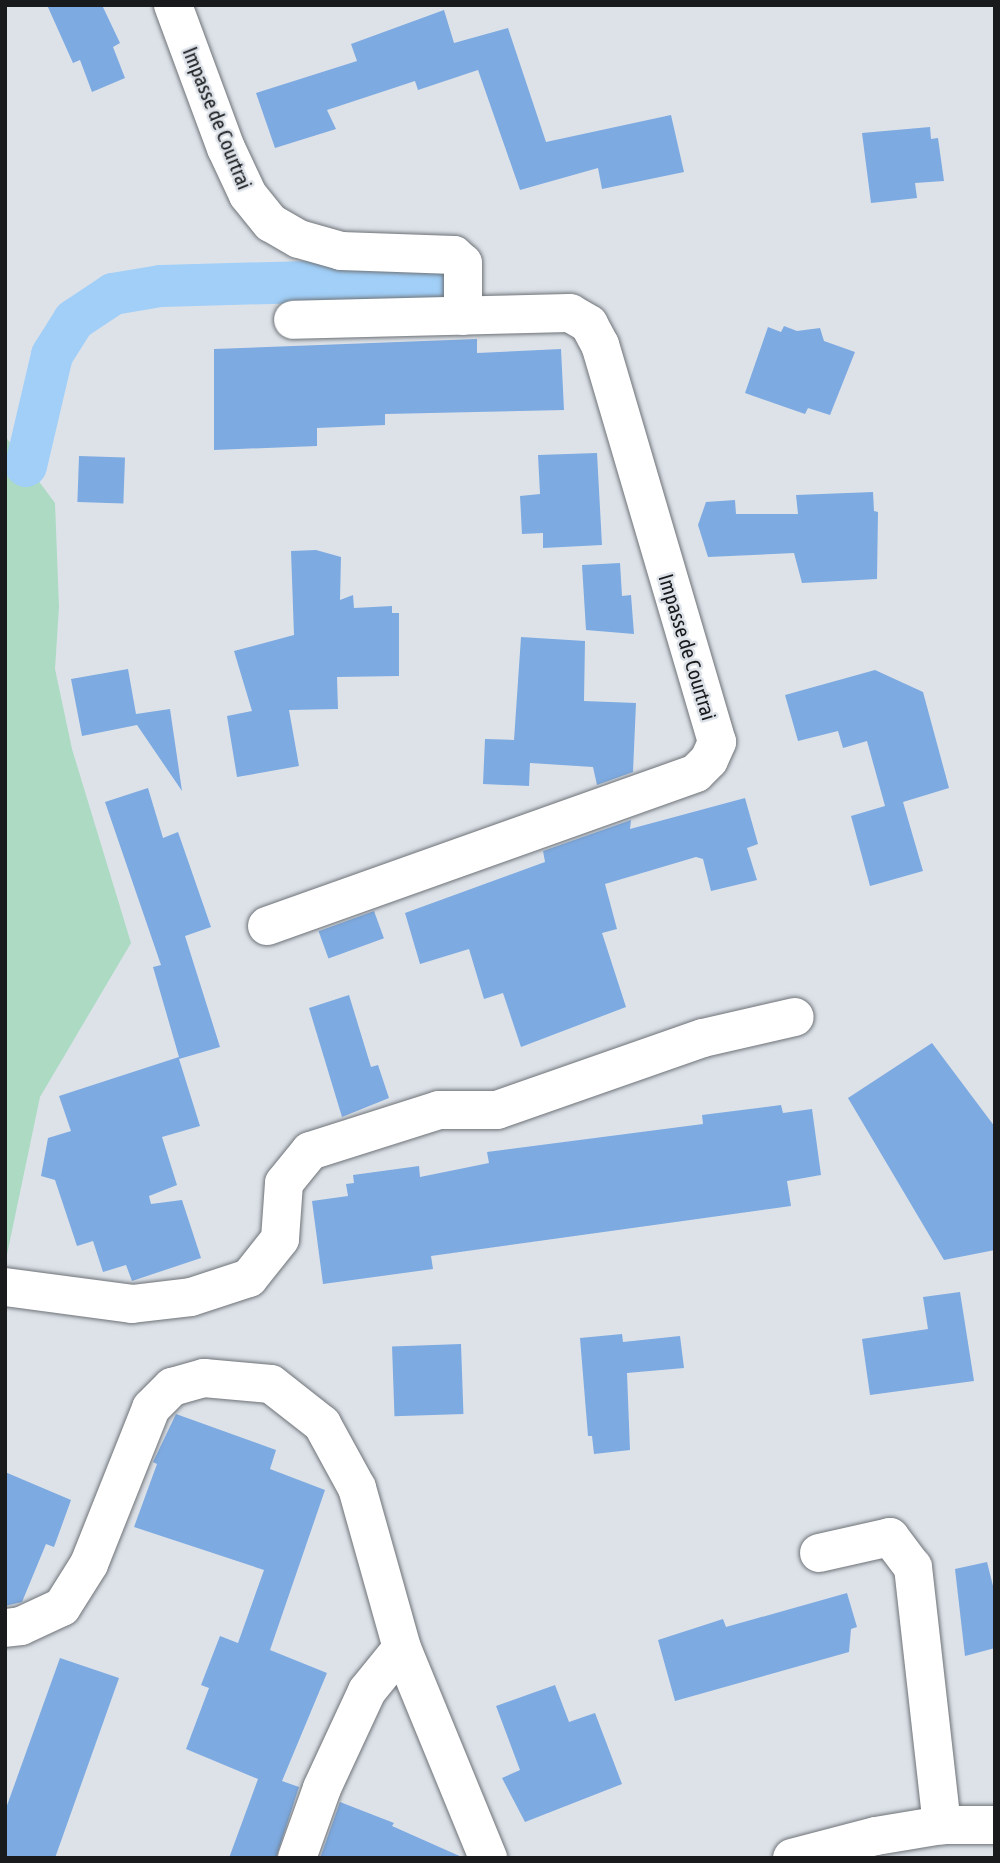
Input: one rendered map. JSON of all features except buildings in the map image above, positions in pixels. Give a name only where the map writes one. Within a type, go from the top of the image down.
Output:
[{"type":"street","name":"Impasse de Courtrai","points":[[173,5],[226,148],[248,195],[271,223],[299,239],[341,251],[437,251],[454,255],[463,292]]},
{"type":"street","name":"Impasse de Courtrai","points":[[267,926],[696,774],[709,760],[717,742],[600,345],[589,324],[570,313],[463,292],[293,320]]},
{"type":"street","points":[[5,1287],[132,1304],[191,1297],[249,1278],[280,1240],[284,1183],[310,1151],[439,1110],[497,1110],[704,1038],[795,1017]]},
{"type":"street","points":[[5,1628],[21,1626],[62,1607],[89,1564],[150,1408],[172,1387],[204,1378],[237,1378],[271,1384],[322,1424],[357,1488],[402,1648],[488,1858]]},
{"type":"street","points":[[820,1553],[890,1536],[913,1567],[942,1825]]},
{"type":"street","points":[[296,1858],[322,1787],[367,1691],[402,1648]]},
{"type":"street","points":[[792,1858],[876,1836],[942,1825],[995,1825]]},
{"type":"green space","points":[[5,436],[55,503],[59,607],[55,669],[72,749],[131,943],[40,1097],[5,1264]]},
{"type":"waterway","points":[[26,466],[52,355],[74,320],[113,294],[161,286],[442,278]]}]
